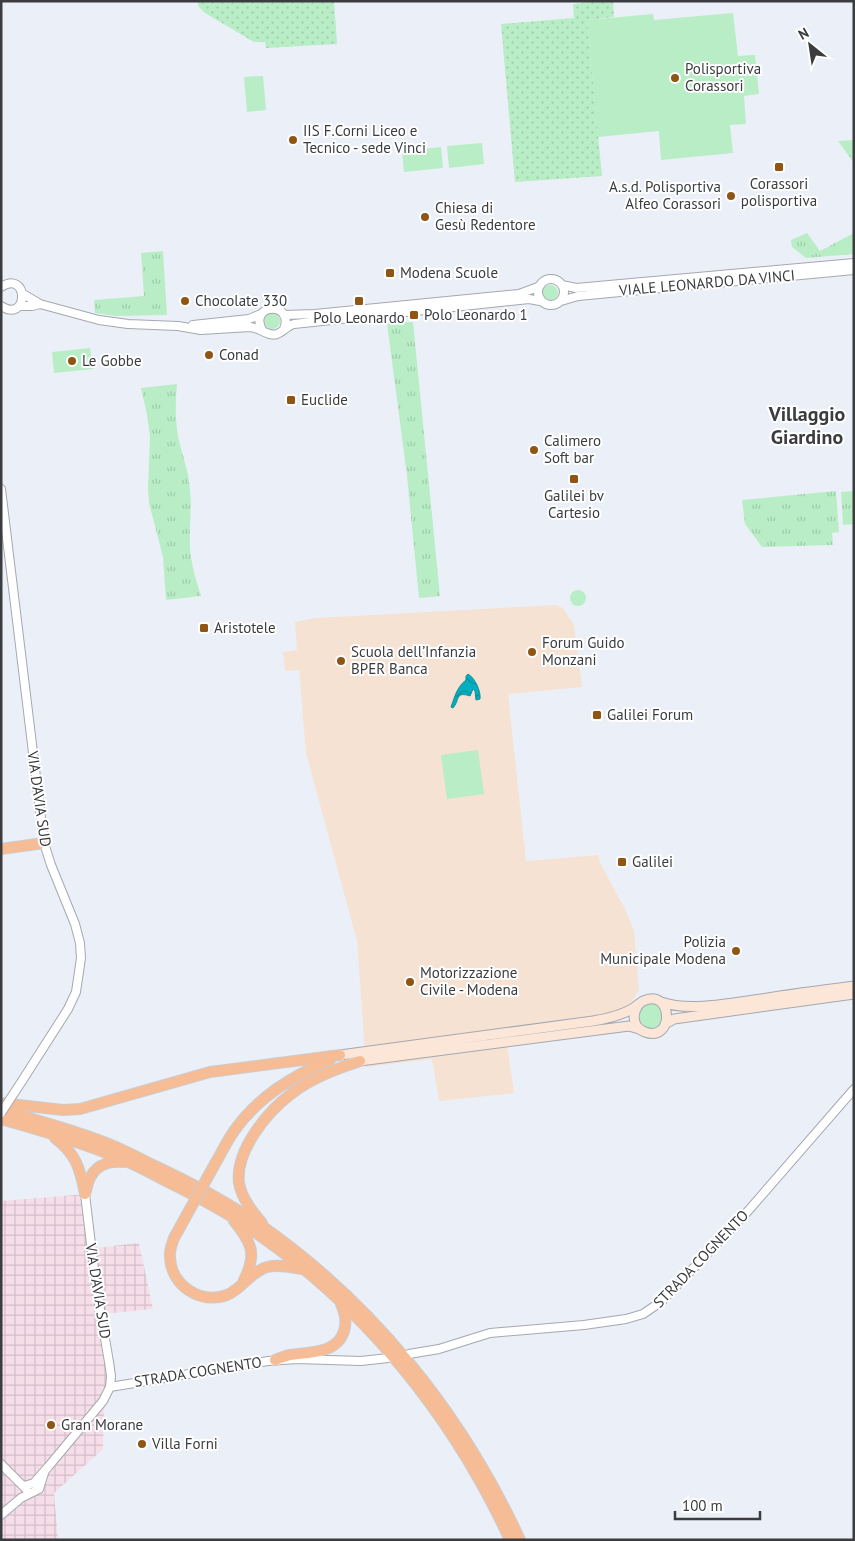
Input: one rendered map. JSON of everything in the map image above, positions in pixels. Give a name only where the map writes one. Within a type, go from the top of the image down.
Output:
[{"type":"highway","points":[[1,848],[44,844]]},
{"type":"highway","points":[[305,1270],[281,1265],[272,1266],[257,1272],[233,1292],[214,1298],[190,1292],[176,1278],[170,1255],[174,1238],[232,1133],[245,1116],[260,1100],[278,1086],[340,1055]]},
{"type":"highway","points":[[1,1104],[63,1110],[80,1109],[210,1072],[340,1055]]},
{"type":"highway","points":[[309,1070],[340,1063],[360,1061]]},
{"type":"highway","points":[[268,1231],[248,1205],[239,1184],[242,1156],[250,1139],[262,1123],[290,1094],[325,1074],[360,1061]]},
{"type":"highway","points":[[1,1111],[110,1145],[183,1179],[268,1231],[319,1271],[363,1311],[420,1375],[451,1417],[487,1474],[520,1540]]},
{"type":"highway","points":[[1,1119],[48,1132],[108,1153],[130,1163],[231,1216],[253,1230],[305,1270],[358,1318],[398,1362],[429,1401],[458,1442],[476,1472],[510,1540]]},
{"type":"highway","points":[[48,1132],[63,1144],[75,1158],[82,1177],[85,1194]]},
{"type":"highway","points":[[85,1194],[90,1177],[96,1169],[102,1165],[118,1162],[130,1163]]},
{"type":"highway","points":[[231,1216],[245,1236],[251,1250],[252,1257],[243,1283]]},
{"type":"highway","points":[[275,1360],[325,1349],[338,1342],[345,1326],[344,1312],[340,1301]]},
{"type":"main road","points":[[340,1055],[593,1021],[629,1011],[649,999],[681,1006],[725,1004],[854,986]]},
{"type":"main road","points":[[665,1024],[674,1019],[854,994]]},
{"type":"main road","points":[[360,1061],[629,1026],[644,1032],[656,1032],[662,1029],[667,1014],[666,1009],[659,1002]]},
{"type":"main road","points":[[640,1003],[634,1013],[634,1019],[639,1029],[644,1032]]},
{"type":"street","name":"VIALE LEONARDO DA VINCI","points":[[562,285],[576,288],[854,263]]},
{"type":"street","name":"VIALE LEONARDO DA VINCI","points":[[561,300],[578,296],[854,270]]},
{"type":"street","points":[[23,294],[40,304],[92,319],[178,326],[201,330],[250,327],[262,330],[270,335],[275,335],[294,324],[530,299],[552,306],[564,296],[562,285],[557,280],[549,279],[542,282],[537,292],[540,301]]},
{"type":"street","points":[[1,287],[7,284],[14,284],[19,287],[23,294],[23,300],[19,306]]},
{"type":"street","points":[[284,314],[315,314],[509,295],[529,292],[538,288]]},
{"type":"street","points":[[2,307],[10,310],[19,306],[40,304]]},
{"type":"street","points":[[178,326],[249,319],[272,308],[278,309],[284,314],[286,324],[284,329]]},
{"type":"street","points":[[261,314],[259,319],[262,330]]},
{"type":"street","name":"VIA D'AVIA SUD","points":[[1,489],[44,844],[75,924],[80,943],[81,958],[76,992],[68,1009],[1,1111]]},
{"type":"street","name":"STRADA COGNENTO","points":[[408,1354],[439,1349],[490,1332],[592,1324],[626,1319],[649,1311],[662,1301],[742,1218],[854,1089]]},
{"type":"street","name":"VIA D'AVIA SUD","points":[[85,1194],[96,1286],[111,1376],[110,1387]]},
{"type":"street","name":"STRADA COGNENTO","points":[[110,1387],[275,1360],[361,1361],[388,1358]]},
{"type":"street","points":[[25,1488],[34,1483],[48,1467],[103,1401],[110,1387]]},
{"type":"street","points":[[1,1464],[25,1488],[26,1492],[1,1515]]},
{"type":"street","points":[[21,1498],[39,1490],[44,1473],[48,1467]]},
{"type":"shaded area","points":[[556,605],[563,608],[574,625],[582,687],[508,694],[526,861],[598,855],[600,863],[625,909],[634,931],[639,990],[627,1008],[583,1021],[505,1030],[514,1093],[439,1101],[432,1059],[366,1067],[357,941],[306,753],[299,670],[285,671],[283,652],[297,650],[295,622],[316,618]]},
{"type":"shaded area","points":[[88,1194],[95,1248],[139,1243],[153,1309],[103,1314],[116,1381],[104,1408],[103,1449],[54,1493],[58,1540],[1,1540],[1,1201]]},
{"type":"green space","points":[[197,1],[334,1],[337,44],[266,48],[265,42],[254,42],[205,13],[199,7]]},
{"type":"green space","points":[[613,1],[614,17],[587,20],[602,176],[515,182],[501,24],[574,18],[573,4]]},
{"type":"green space","name":"Polisportiva Corassori","points":[[733,13],[738,56],[755,55],[759,94],[744,96],[746,124],[730,125],[733,153],[661,160],[659,131],[598,137],[587,20],[653,14],[654,20]]},
{"type":"green space","points":[[263,76],[266,110],[247,112],[244,77]]},
{"type":"green space","points":[[854,140],[854,163],[838,141]]},
{"type":"green space","points":[[482,143],[484,164],[449,168],[447,146]]},
{"type":"green space","points":[[441,147],[443,168],[404,172],[402,151]]},
{"type":"green space","points":[[807,233],[820,251],[854,233],[854,254],[806,258],[792,247],[791,240]]},
{"type":"green space","points":[[163,251],[167,315],[115,316],[95,313],[94,300],[144,296],[141,253]]},
{"type":"green space","points":[[550,285],[556,287],[558,293],[556,299],[550,301],[544,299],[542,293],[544,287]]},
{"type":"green space","points":[[272,313],[278,315],[280,321],[278,327],[272,329],[266,327],[264,321],[266,315]]},
{"type":"green space","points":[[413,322],[440,596],[419,598],[407,476],[387,323]]},
{"type":"green space","name":"Le Gobbe","points":[[90,348],[93,369],[54,373],[52,352]]},
{"type":"green space","points":[[177,384],[177,430],[190,490],[191,553],[201,596],[166,600],[163,557],[149,503],[150,436],[141,388]]},
{"type":"green space","points":[[836,491],[839,532],[832,533],[833,545],[762,547],[745,524],[742,500]]},
{"type":"green space","points":[[854,491],[854,524],[843,525],[841,492]]},
{"type":"green space","points":[[578,590],[584,592],[586,598],[584,604],[578,606],[572,604],[570,598],[572,592]]},
{"type":"green space","points":[[478,750],[484,794],[447,799],[441,755]]},
{"type":"green space","points":[[651,1003],[660,1007],[664,1016],[660,1025],[651,1029],[642,1025],[638,1016],[642,1007]]},
{"type":"water","points":[[468,674],[477,685],[480,699],[476,700],[473,689],[470,696],[460,695],[453,708],[451,707],[457,692]]},
{"type":"place","name":"Polisportiva Corassori","points":[[675,78]]},
{"type":"place","name":"IIS F.Corni Liceo e Tecnico - sede Vinci","points":[[293,140]]},
{"type":"place","name":"Corassori polisportiva","points":[[779,167]]},
{"type":"place","name":"A.s.d. Polisportiva Alfeo Corassori","points":[[731,196]]},
{"type":"place","name":"Chiesa di Gesù Redentore","points":[[425,217]]},
{"type":"place","name":"Modena Scuole","points":[[390,273]]},
{"type":"place","name":"Chocolate 330","points":[[185,301]]},
{"type":"place","name":"Polo Leonardo","points":[[359,301]]},
{"type":"place","name":"Polo Leonardo 1","points":[[414,315]]},
{"type":"place","name":"Conad","points":[[209,355]]},
{"type":"place","name":"Le Gobbe","points":[[72,361]]},
{"type":"place","name":"Euclide","points":[[291,400]]},
{"type":"place","name":"Calimero Soft bar","points":[[534,450]]},
{"type":"place","name":"Galilei bv Cartesio","points":[[574,479]]},
{"type":"place","name":"Aristotele","points":[[204,628]]},
{"type":"place","name":"Forum Guido Monzani","points":[[532,652]]},
{"type":"place","name":"Scuola dell’Infanzia BPER Banca","points":[[341,661]]},
{"type":"place","name":"Galilei Forum","points":[[597,715]]},
{"type":"place","name":"Galilei","points":[[622,862]]},
{"type":"place","name":"Polizia Municipale Modena","points":[[736,951]]},
{"type":"place","name":"Motorizzazione Civile - Modena","points":[[410,982]]},
{"type":"place","name":"Gran Morane","points":[[51,1425]]},
{"type":"place","name":"Villa Forni","points":[[142,1444]]},
{"type":"district","name":"Villaggio Giardino","points":[[807,426]]}]
